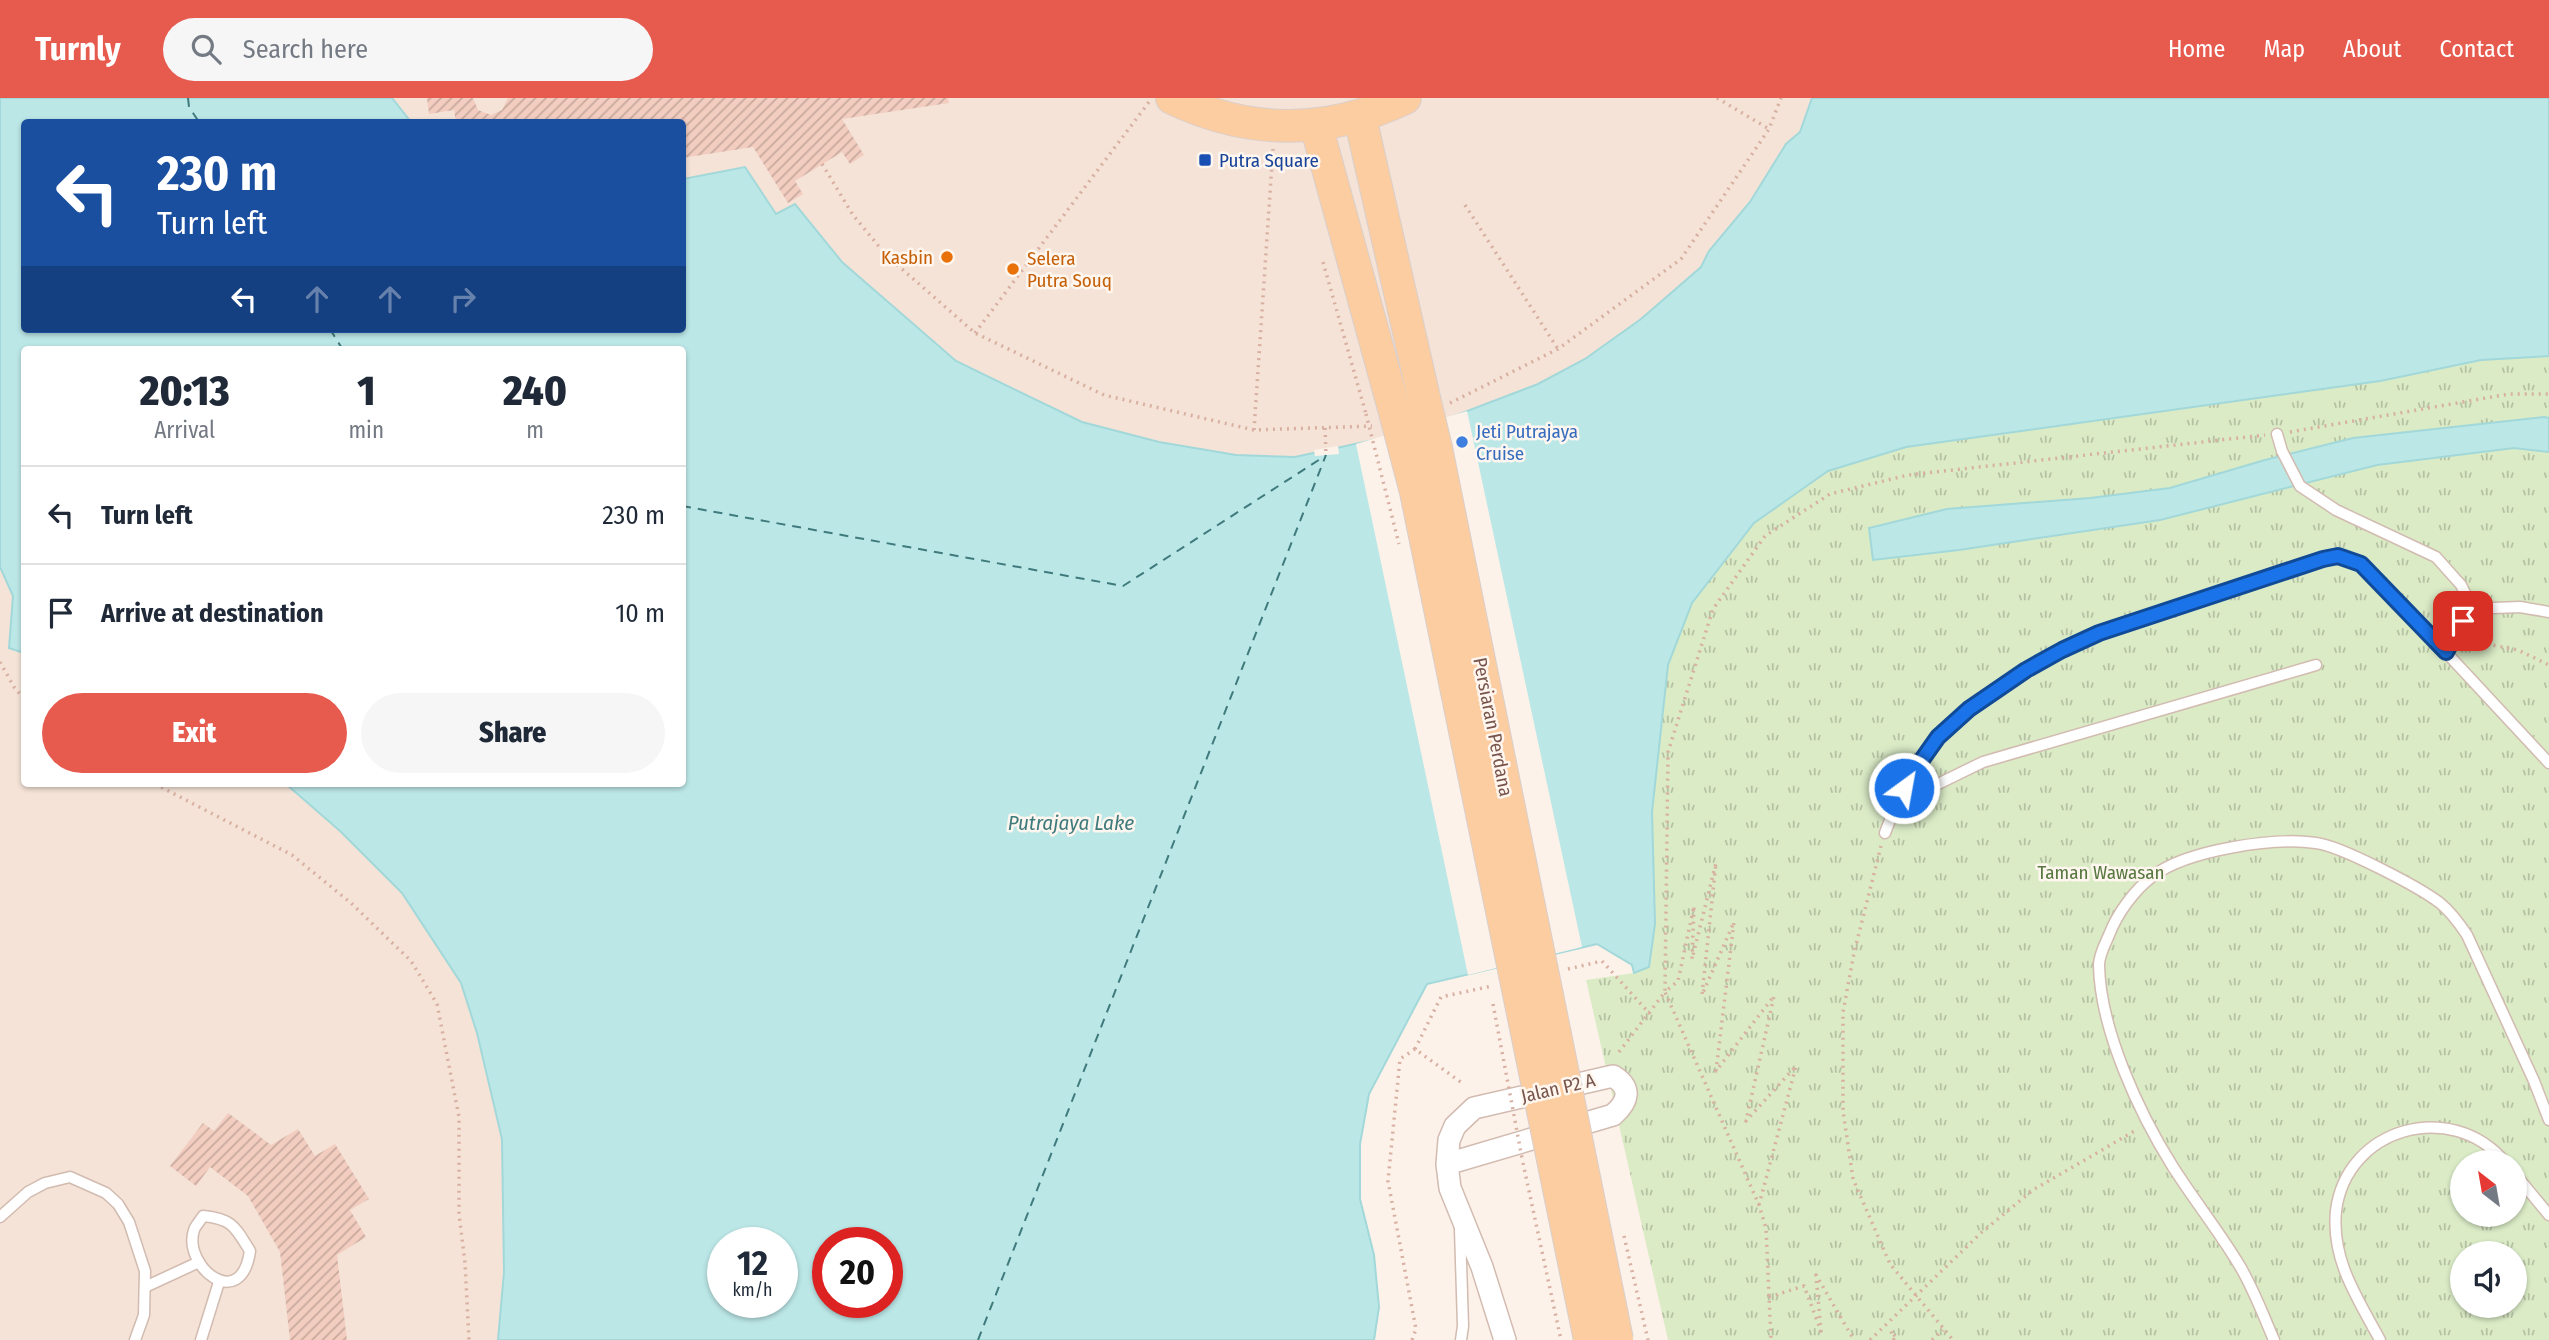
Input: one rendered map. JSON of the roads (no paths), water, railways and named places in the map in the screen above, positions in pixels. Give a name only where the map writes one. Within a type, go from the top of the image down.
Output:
[{"type":"main road","points":[[1172,98],[1195,109],[1234,121],[1275,126],[1316,125],[1360,117],[1405,98]]},
{"type":"main road","name":"Persiaran Perdana","points":[[1360,117],[1434,402],[1436,448],[1617,1340]]},
{"type":"main road","name":"Persiaran Perdana","points":[[1316,125],[1378,415],[1416,492],[1590,1340]]},
{"type":"street","name":"Jalan P2 A","points":[[1447,1164],[1613,1115],[1626,1100],[1622,1082],[1613,1076],[1474,1108],[1455,1126],[1449,1140],[1447,1164],[1450,1188],[1482,1267],[1505,1340]]},
{"type":"lane","points":[[2277,434],[2282,451],[2300,486],[2336,510],[2436,557],[2461,585],[2467,609],[2446,652]]},
{"type":"lane","points":[[1885,833],[1895,805],[1914,771],[1938,737],[1969,709],[2026,670],[2099,633],[2338,556],[2361,564],[2549,763]]},
{"type":"lane","points":[[2467,609],[2519,607],[2549,612]]},
{"type":"lane","points":[[1895,805],[1983,762],[2316,665]]},
{"type":"lane","points":[[2274,1340],[2239,1265],[2172,1166],[2148,1122],[2113,1039],[2104,1005],[2099,962],[2112,926],[2125,906],[2152,876],[2214,850],[2276,843],[2318,843],[2415,887],[2452,914],[2467,935],[2549,1119]]},
{"type":"lane","points":[[2380,1340],[2343,1272],[2338,1253],[2336,1214],[2339,1195],[2356,1161],[2385,1139],[2423,1126],[2460,1130],[2480,1139],[2492,1150]]},
{"type":"lane","points":[[0,1217],[28,1192],[45,1183],[70,1177],[106,1193],[118,1204],[129,1222],[145,1271],[144,1315],[135,1340]]},
{"type":"lane","points":[[2527,1188],[2549,1214]]},
{"type":"lane","points":[[1459,1212],[1461,1340]]},
{"type":"lane","points":[[204,1216],[220,1217],[233,1224],[250,1251],[248,1265],[228,1283],[219,1282],[199,1262],[194,1230],[204,1216]]},
{"type":"lane","points":[[145,1287],[199,1262]]},
{"type":"lane","points":[[201,1340],[219,1282]]},
{"type":"water","name":"Putrajaya Lake","points":[[0,98],[392,98],[409,119],[21,119],[21,333],[686,333],[686,178],[745,167],[776,214],[795,204],[842,262],[956,361],[1082,422],[1159,442],[1236,455],[1295,457],[1415,431],[1538,384],[1585,359],[1641,319],[1701,267],[1709,251],[1750,202],[1786,144],[1800,132],[1812,98],[2549,98],[2549,356],[2481,360],[2380,381],[1906,447],[1828,471],[1754,523],[1692,603],[1668,665],[1652,812],[1655,924],[1649,967],[1634,973],[1632,965],[1597,944],[1427,984],[1369,1094],[1360,1144],[1360,1199],[1374,1255],[1379,1307],[1374,1340],[498,1340],[504,1272],[502,1139],[477,1033],[461,983],[402,893],[340,831],[289,787],[686,787],[686,346],[21,346],[21,652],[9,648],[13,596],[0,567]]},
{"type":"water","points":[[2549,418],[2549,452],[2514,448],[2377,465],[2160,520],[1873,560],[1869,528],[1947,509],[2090,498],[2170,488],[2353,438]]},
{"type":"place","name":"Putra Square","points":[[1205,160]]},
{"type":"place","name":"Kasbin","points":[[947,257]]},
{"type":"place","name":"Selera Putra Souq","points":[[1013,269]]},
{"type":"place","name":"Jeti Putrajaya Cruise","points":[[1462,442]]},
{"type":"park label","name":"Taman Wawasan","points":[[2101,872]]}]
